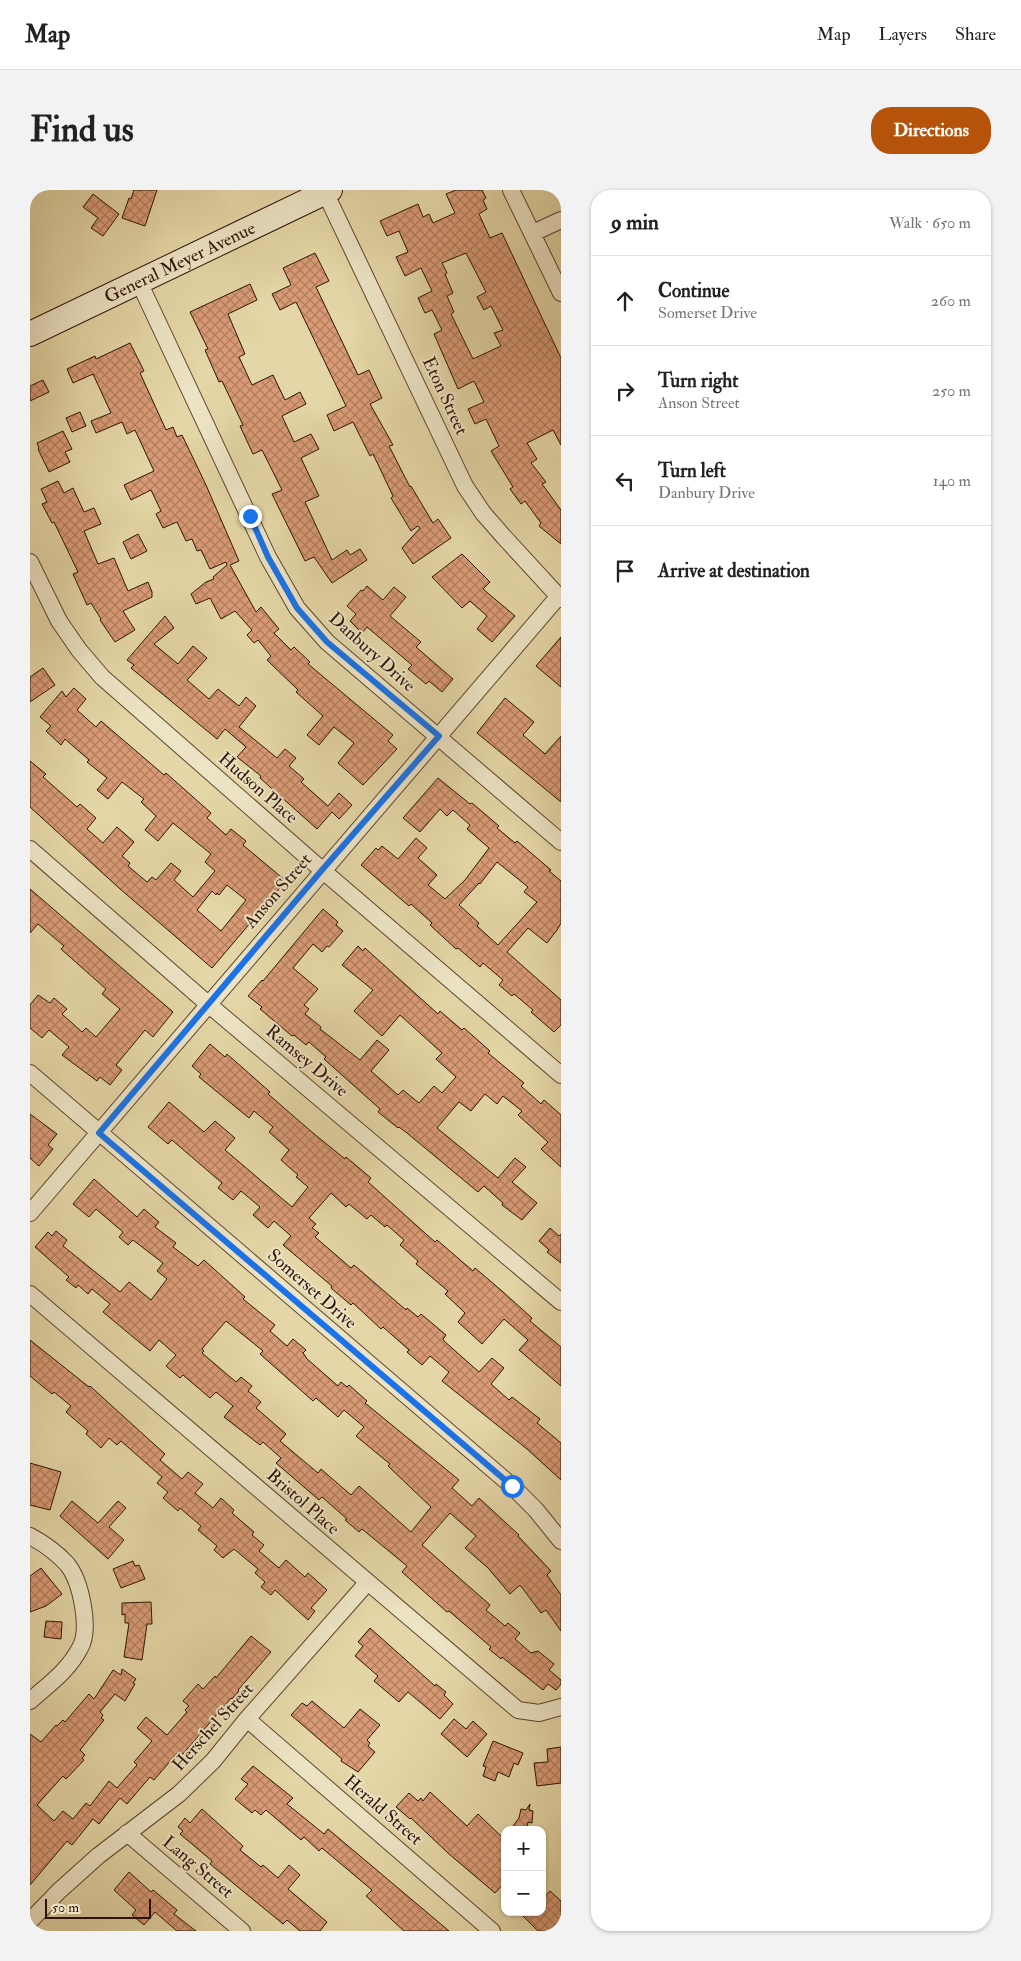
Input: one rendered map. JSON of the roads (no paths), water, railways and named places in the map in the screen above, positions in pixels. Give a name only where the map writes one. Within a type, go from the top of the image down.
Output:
[{"type":"main road","name":"General Meyer Avenue","points":[[30,334],[327,191]]},
{"type":"street","points":[[511,190],[561,292]]},
{"type":"street","name":"Eton Street","points":[[327,191],[465,486],[483,513],[560,598]]},
{"type":"street","points":[[533,233],[561,220]]},
{"type":"street","name":"Danbury Drive","points":[[139,282],[268,557],[297,608],[327,642],[561,842]]},
{"type":"street","name":"Hudson Place","points":[[30,562],[59,621],[79,650],[102,677],[322,870],[561,1075]]},
{"type":"street","name":"Anson Street","points":[[30,1213],[322,870],[560,598]]},
{"type":"street","name":"Ramsey Drive","points":[[30,849],[208,1004],[561,1302]]},
{"type":"street","name":"Somerset Drive","points":[[30,1073],[512,1486],[536,1510],[561,1541]]},
{"type":"street","name":"Bristol Place","points":[[30,1294],[518,1710],[538,1713],[561,1707]]},
{"type":"street","points":[[30,1536],[45,1544],[69,1568],[78,1584],[85,1626],[82,1646],[70,1665],[30,1701]]},
{"type":"street","name":"Herschel Street","points":[[30,1921],[59,1892],[127,1833],[186,1787],[213,1761],[247,1719],[367,1583]]},
{"type":"street","name":"Herald Street","points":[[247,1719],[492,1931]]},
{"type":"street","name":"Lang Street","points":[[127,1833],[242,1931]]}]
